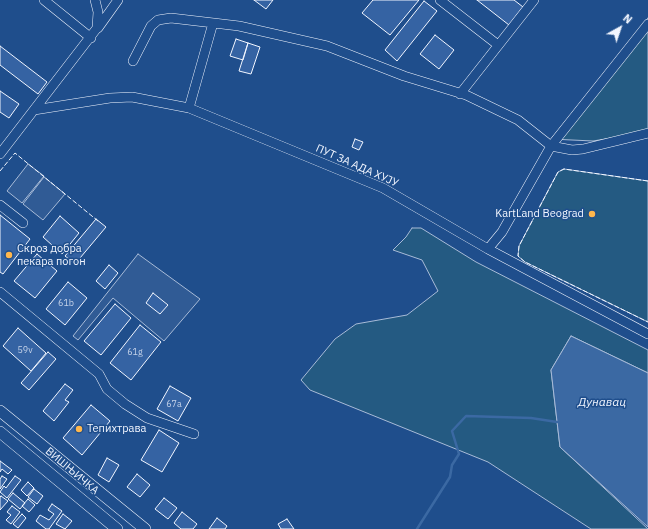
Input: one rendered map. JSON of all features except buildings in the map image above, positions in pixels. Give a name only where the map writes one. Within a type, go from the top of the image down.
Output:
[{"type":"main road","name":"ВИШЊИЧКА","points":[[0,411],[144,529]]},
{"type":"main road","name":"ВИШЊИЧКА","points":[[0,432],[117,529]]},
{"type":"lane","points":[[44,0],[91,38]]},
{"type":"lane","points":[[94,0],[98,12],[97,28]]},
{"type":"lane","points":[[0,154],[91,38],[118,0]]},
{"type":"lane","points":[[440,0],[498,45]]},
{"type":"lane","points":[[460,94],[534,0]]},
{"type":"lane","points":[[133,61],[151,26],[158,20],[171,18],[239,26],[327,46],[404,76],[460,94],[518,120],[551,146],[572,150],[583,149],[648,133]]},
{"type":"lane","points":[[189,108],[213,23]]},
{"type":"lane","points":[[488,249],[502,232],[551,146],[648,24]]},
{"type":"lane","name":"ПУТ ЗА АДА ХУЈУ","points":[[34,110],[110,98],[132,97],[189,108],[383,188],[488,249],[648,334]]},
{"type":"lane","points":[[0,204],[23,223]]},
{"type":"lane","points":[[0,292],[99,374],[107,389],[125,404],[147,418],[194,434]]},
{"type":"shaded area","points":[[648,18],[648,132],[593,141],[551,139]]},
{"type":"shaded area","points":[[28,164],[44,176],[22,203],[7,191]]},
{"type":"shaded area","name":"KartLand Beograd","points":[[564,169],[648,181],[648,322],[525,262],[518,256],[519,246],[552,183],[558,172]]},
{"type":"shaded area","points":[[44,177],[65,194],[43,220],[23,204]]},
{"type":"shaded area","points":[[412,228],[421,228],[476,262],[648,350],[648,373],[571,336],[551,370],[560,447],[648,529],[591,529],[488,462],[310,390],[301,380],[335,339],[356,324],[407,315],[438,291],[422,260],[393,250],[406,237]]},
{"type":"shaded area","points":[[138,254],[200,299],[164,341],[113,298],[78,340],[73,336]]},
{"type":"water","name":"Дунавац","points":[[571,336],[648,373],[648,527],[560,447],[551,370]]},
{"type":"waterway","points":[[417,529],[450,477],[452,465],[459,454],[452,431],[466,416],[531,418],[557,422]]},
{"type":"fence","points":[[0,171],[15,153],[98,221]]},
{"type":"fence","points":[[648,181],[564,169],[558,172],[519,246],[518,256],[525,262],[648,322]]},
{"type":"place","name":"KartLand Beograd","points":[[592,214]]},
{"type":"place","name":"Скроз добра пекара погон","points":[[9,255]]},
{"type":"place","name":"Тепихтрава","points":[[79,429]]}]
